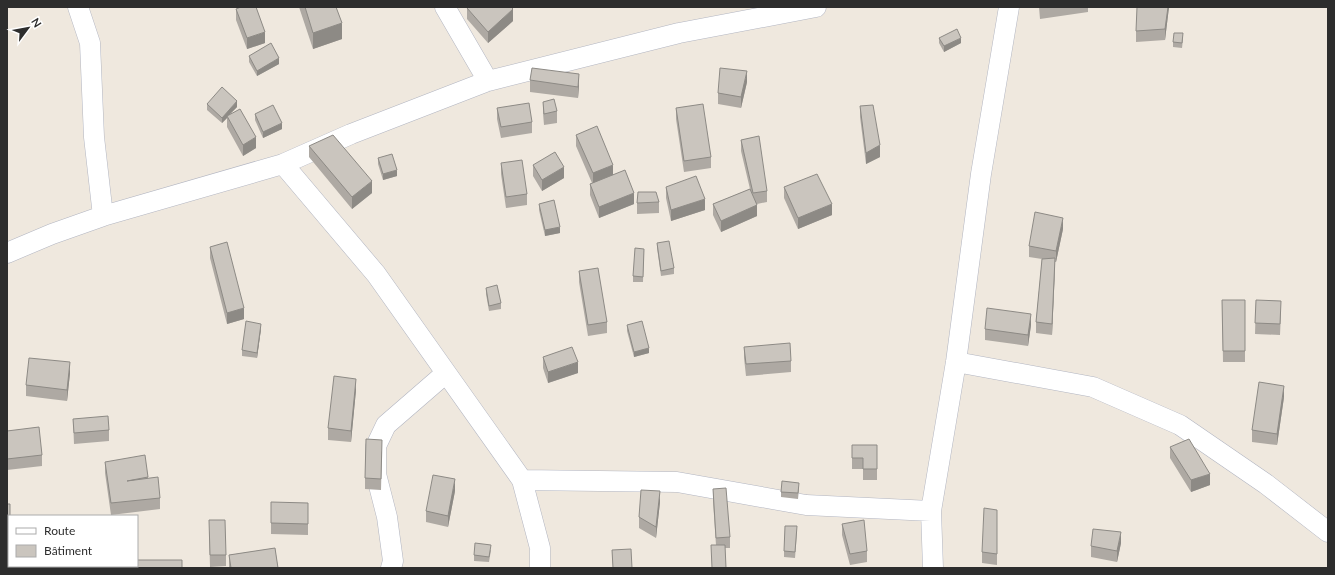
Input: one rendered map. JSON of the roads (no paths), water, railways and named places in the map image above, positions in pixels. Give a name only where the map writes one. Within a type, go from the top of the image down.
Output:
[{"type":"street","points":[[78,7],[90,43],[94,137],[103,216]]},
{"type":"street","points":[[445,7],[488,81]]},
{"type":"street","points":[[7,253],[52,234],[103,216],[283,164],[351,134],[488,81],[679,33],[816,7]]},
{"type":"street","points":[[933,568],[931,511],[956,362],[981,174],[1009,7]]},
{"type":"street","points":[[283,164],[376,274],[522,480],[540,548],[540,568]]},
{"type":"street","points":[[956,362],[1093,387],[1180,425],[1266,484],[1328,532]]},
{"type":"street","points":[[391,568],[393,561],[387,517],[376,474],[376,446],[386,425],[446,373]]},
{"type":"street","points":[[522,480],[676,482],[806,505],[931,511]]}]
